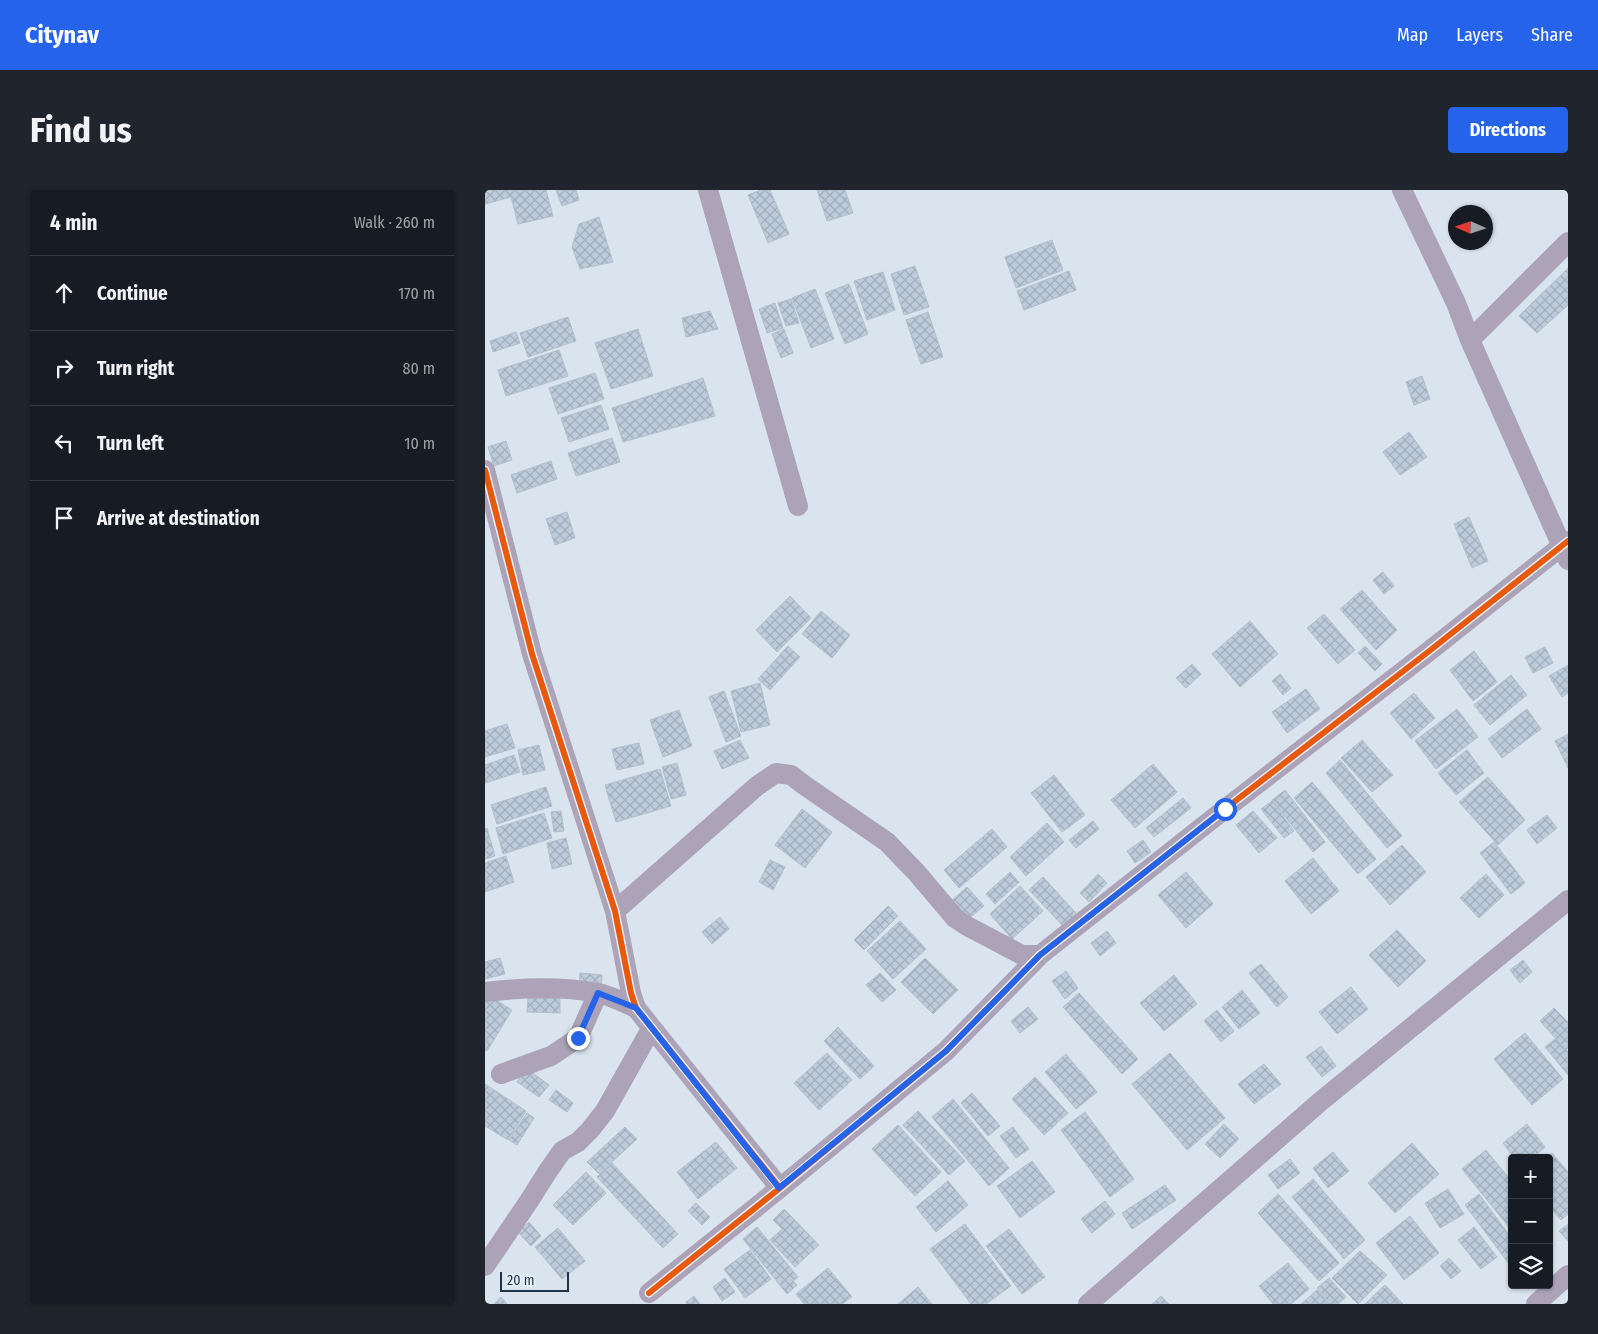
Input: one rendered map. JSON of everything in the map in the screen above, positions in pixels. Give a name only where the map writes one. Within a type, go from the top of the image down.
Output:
[{"type":"street","points":[[708,190],[798,506]]},
{"type":"street","points":[[649,1294],[946,1051],[1040,955],[1428,652],[1566,549],[1470,340],[1456,303],[1402,190]]},
{"type":"street","points":[[1470,340],[1568,242]]},
{"type":"street","points":[[485,470],[532,654],[615,911],[631,993],[636,1008],[779,1188]]},
{"type":"street","points":[[615,911],[757,786],[776,773],[791,774],[804,786],[887,842],[916,872],[955,918],[1022,955],[1040,955]]},
{"type":"street","points":[[1088,1304],[1321,1101],[1568,900]]},
{"type":"street","points":[[485,992],[510,989],[556,989],[598,993],[636,1008]]},
{"type":"street","points":[[501,1074],[551,1056],[578,1038],[598,993]]},
{"type":"street","points":[[485,1266],[562,1151],[577,1142],[590,1130],[605,1111],[651,1028]]},
{"type":"street","points":[[1536,1304],[1568,1275]]},
{"type":"building","points":[[485,190],[546,190],[553,216],[518,224],[511,197],[485,204]]},
{"type":"building","points":[[556,190],[576,190],[579,200],[562,206]]},
{"type":"building","points":[[761,190],[770,190],[789,234],[768,243],[748,195]]},
{"type":"building","points":[[817,190],[845,190],[853,213],[827,221]]},
{"type":"building","points":[[599,217],[613,262],[580,269],[572,247],[579,224]]},
{"type":"building","points":[[1052,240],[1063,270],[1016,288],[1005,257]]},
{"type":"building","points":[[915,266],[929,307],[904,315],[891,274]]},
{"type":"building","points":[[1568,268],[1568,305],[1537,333],[1519,316]]},
{"type":"building","points":[[1069,271],[1076,290],[1024,310],[1017,291]]},
{"type":"building","points":[[883,272],[895,310],[867,320],[854,281]]},
{"type":"building","points":[[849,284],[868,334],[845,344],[825,293]]},
{"type":"building","points":[[815,289],[834,339],[811,348],[792,298]]},
{"type":"building","points":[[791,299],[799,323],[786,326],[778,303]]},
{"type":"building","points":[[775,303],[783,328],[767,333],[759,309]]},
{"type":"building","points":[[710,311],[718,329],[686,337],[682,318]]},
{"type":"building","points":[[928,312],[943,357],[921,364],[906,320]]},
{"type":"building","points":[[568,317],[576,341],[528,357],[520,333]]},
{"type":"building","points":[[638,329],[653,376],[611,389],[595,343]]},
{"type":"building","points":[[784,329],[793,353],[781,358],[772,334]]},
{"type":"building","points":[[516,332],[520,343],[493,352],[490,341]]},
{"type":"building","points":[[559,350],[568,376],[506,396],[498,370]]},
{"type":"building","points":[[595,373],[604,399],[558,414],[549,388]]},
{"type":"building","points":[[1422,376],[1430,399],[1414,405],[1406,382]]},
{"type":"building","points":[[703,378],[715,416],[623,442],[612,408]]},
{"type":"building","points":[[601,405],[609,429],[569,442],[561,418]]},
{"type":"building","points":[[1409,432],[1427,457],[1400,475],[1383,452]]},
{"type":"building","points":[[612,438],[620,462],[576,476],[568,453]]},
{"type":"building","points":[[506,441],[512,460],[494,466],[488,447]]},
{"type":"building","points":[[551,461],[557,479],[517,493],[511,475]]},
{"type":"building","points":[[567,512],[575,538],[555,545],[546,519]]},
{"type":"building","points":[[1469,517],[1488,561],[1472,568],[1454,524]]},
{"type":"building","points":[[1383,572],[1394,586],[1384,594],[1373,580]]},
{"type":"building","points":[[1362,590],[1397,630],[1376,650],[1340,609]]},
{"type":"building","points":[[790,596],[811,618],[777,652],[756,630]]},
{"type":"building","points":[[821,611],[850,635],[832,658],[802,634]]},
{"type":"building","points":[[1324,614],[1355,650],[1338,664],[1307,628]]},
{"type":"building","points":[[1250,621],[1278,654],[1240,687],[1212,654]]},
{"type":"building","points":[[788,646],[800,657],[770,690],[758,679]]},
{"type":"building","points":[[1365,646],[1382,664],[1375,671],[1358,653]]},
{"type":"building","points":[[1545,647],[1553,663],[1533,673],[1525,657]]},
{"type":"building","points":[[1474,651],[1497,682],[1473,701],[1450,670]]},
{"type":"building","points":[[1192,664],[1201,674],[1186,688],[1176,678]]},
{"type":"building","points":[[1568,665],[1568,693],[1562,697],[1549,676]]},
{"type":"building","points":[[1280,674],[1291,688],[1283,695],[1272,681]]},
{"type":"building","points":[[1511,675],[1527,695],[1490,725],[1474,705]]},
{"type":"building","points":[[760,683],[770,725],[741,732],[731,691]]},
{"type":"building","points":[[1306,689],[1320,709],[1287,733],[1272,712]]},
{"type":"building","points":[[724,691],[741,736],[726,742],[709,697]]},
{"type":"building","points":[[1414,693],[1435,718],[1411,739],[1390,713]]},
{"type":"building","points":[[1457,709],[1478,737],[1436,769],[1415,741]]},
{"type":"building","points":[[1527,709],[1541,729],[1502,758],[1488,739]]},
{"type":"building","points":[[679,710],[692,746],[663,757],[650,720]]},
{"type":"building","points":[[507,724],[515,748],[485,757],[485,731]]},
{"type":"building","points":[[1568,734],[1568,768],[1555,741]]},
{"type":"building","points":[[740,740],[749,758],[722,769],[714,751]]},
{"type":"building","points":[[1362,740],[1393,775],[1372,792],[1341,758]]},
{"type":"building","points":[[639,743],[644,764],[617,770],[612,749]]},
{"type":"building","points":[[539,745],[545,770],[523,775],[518,750]]},
{"type":"building","points":[[1467,750],[1484,773],[1456,795],[1438,773]]},
{"type":"building","points":[[514,755],[520,772],[485,783],[485,765]]},
{"type":"building","points":[[1340,760],[1402,836],[1387,848],[1326,773]]},
{"type":"building","points":[[677,763],[686,795],[671,799],[662,767]]},
{"type":"building","points":[[1153,764],[1177,792],[1135,828],[1111,800]]},
{"type":"building","points":[[660,769],[671,806],[616,822],[605,785]]},
{"type":"building","points":[[1054,775],[1085,815],[1062,832],[1031,793]]},
{"type":"building","points":[[1488,777],[1525,820],[1498,845],[1459,802]]},
{"type":"building","points":[[1312,782],[1376,859],[1358,874],[1294,798]]},
{"type":"building","points":[[546,787],[552,806],[497,824],[491,805]]},
{"type":"building","points":[[1285,790],[1325,842],[1313,852],[1272,800]]},
{"type":"building","points":[[1183,798],[1191,808],[1154,837],[1146,828]]},
{"type":"building","points":[[1272,801],[1294,831],[1284,838],[1261,809]]},
{"type":"building","points":[[802,809],[832,832],[805,868],[775,845]]},
{"type":"building","points":[[561,811],[564,831],[554,832],[551,812]]},
{"type":"building","points":[[1253,811],[1277,838],[1259,853],[1236,825]]},
{"type":"building","points":[[544,813],[552,838],[503,854],[496,828]]},
{"type":"building","points":[[1547,815],[1557,828],[1537,844],[1527,830]]},
{"type":"building","points":[[1093,821],[1099,829],[1076,848],[1069,840]]},
{"type":"building","points":[[1047,823],[1064,842],[1026,876],[1010,857]]},
{"type":"building","points":[[487,828],[495,856],[485,859],[485,829]]},
{"type":"building","points":[[992,829],[1007,847],[959,888],[944,870]]},
{"type":"building","points":[[566,838],[572,864],[552,869],[547,843]]},
{"type":"building","points":[[1143,840],[1151,852],[1135,863],[1127,851]]},
{"type":"building","points":[[1494,842],[1525,883],[1511,894],[1480,853]]},
{"type":"building","points":[[1402,845],[1426,872],[1390,905],[1366,877]]},
{"type":"building","points":[[506,856],[514,882],[485,892],[485,863]]},
{"type":"building","points":[[1313,858],[1339,891],[1311,914],[1285,881]]},
{"type":"building","points":[[770,860],[785,867],[773,890],[759,882]]},
{"type":"building","points":[[1010,872],[1019,882],[995,904],[986,894]]},
{"type":"building","points":[[1186,872],[1213,904],[1186,928],[1158,895]]},
{"type":"building","points":[[1098,874],[1107,883],[1089,902],[1080,893]]},
{"type":"building","points":[[1486,874],[1504,895],[1479,918],[1460,898]]},
{"type":"building","points":[[1043,877],[1076,913],[1063,926],[1029,890]]},
{"type":"building","points":[[1020,886],[1043,911],[1012,939],[990,914]]},
{"type":"building","points":[[967,887],[984,906],[967,920],[951,901]]},
{"type":"building","points":[[888,906],[898,916],[864,950],[854,940]]},
{"type":"building","points":[[720,917],[729,929],[712,944],[702,932]]},
{"type":"building","points":[[900,921],[926,949],[893,979],[867,951]]},
{"type":"building","points":[[1397,930],[1426,961],[1398,987],[1369,955]]},
{"type":"building","points":[[1107,931],[1116,943],[1100,956],[1091,943]]},
{"type":"building","points":[[500,958],[505,974],[485,979],[485,962]]},
{"type":"building","points":[[925,958],[958,990],[933,1014],[901,982]]},
{"type":"building","points":[[1523,960],[1532,972],[1520,983],[1510,970]]},
{"type":"building","points":[[1261,964],[1288,997],[1277,1007],[1249,973]]},
{"type":"building","points":[[1066,971],[1078,988],[1065,999],[1052,981]]},
{"type":"building","points":[[580,973],[602,975],[601,990],[579,988]]},
{"type":"building","points":[[880,973],[896,990],[882,1002],[866,985]]},
{"type":"building","points":[[1174,975],[1197,1004],[1164,1031],[1140,1003]]},
{"type":"building","points":[[1351,987],[1368,1009],[1337,1034],[1319,1012]]},
{"type":"building","points":[[1242,990],[1260,1013],[1239,1029],[1222,1007]]},
{"type":"building","points":[[1079,993],[1138,1059],[1122,1074],[1063,1007]]},
{"type":"building","points":[[488,995],[512,1010],[487,1051],[485,1050],[485,1000]]},
{"type":"building","points":[[528,997],[560,998],[560,1013],[527,1012]]},
{"type":"building","points":[[1028,1007],[1038,1019],[1020,1033],[1011,1021]]},
{"type":"building","points":[[1554,1008],[1568,1022],[1568,1048],[1566,1050],[1540,1021]]},
{"type":"building","points":[[1217,1010],[1234,1031],[1221,1042],[1204,1021]]},
{"type":"building","points":[[838,1027],[874,1066],[860,1079],[824,1041]]},
{"type":"building","points":[[1525,1033],[1563,1079],[1532,1105],[1494,1059]]},
{"type":"building","points":[[1555,1039],[1568,1051],[1568,1075],[1545,1047]]},
{"type":"building","points":[[1321,1046],[1336,1066],[1322,1077],[1306,1057]]},
{"type":"building","points":[[827,1053],[852,1080],[819,1110],[794,1083]]},
{"type":"building","points":[[1170,1053],[1225,1118],[1187,1150],[1132,1084]]},
{"type":"building","points":[[1066,1054],[1097,1092],[1076,1109],[1045,1072]]},
{"type":"building","points":[[1264,1064],[1281,1084],[1254,1104],[1238,1084]]},
{"type":"building","points":[[526,1068],[549,1085],[539,1097],[517,1082]]},
{"type":"building","points":[[1035,1077],[1068,1113],[1044,1135],[1012,1099]]},
{"type":"building","points":[[485,1084],[526,1111],[508,1140],[485,1126]]},
{"type":"building","points":[[556,1090],[573,1103],[567,1112],[549,1100]]},
{"type":"building","points":[[972,1093],[1000,1126],[988,1136],[961,1103]]},
{"type":"building","points":[[953,1099],[1009,1168],[989,1186],[932,1117]]},
{"type":"building","points":[[918,1111],[965,1161],[949,1175],[903,1125]]},
{"type":"building","points":[[1085,1112],[1134,1179],[1110,1197],[1061,1130]]},
{"type":"building","points":[[527,1113],[534,1118],[517,1145],[509,1140]]},
{"type":"building","points":[[1224,1124],[1239,1139],[1220,1158],[1205,1144]]},
{"type":"building","points":[[1527,1124],[1545,1147],[1537,1154],[1511,1154],[1503,1143]]},
{"type":"building","points":[[898,1125],[941,1172],[915,1196],[872,1149]]},
{"type":"building","points":[[625,1127],[637,1139],[599,1174],[587,1162]]},
{"type":"building","points":[[1013,1127],[1029,1149],[1016,1158],[1000,1136]]},
{"type":"building","points":[[716,1142],[737,1168],[698,1199],[677,1172]]},
{"type":"building","points":[[1412,1143],[1439,1174],[1395,1213],[1368,1183]]},
{"type":"building","points":[[1486,1150],[1508,1177],[1508,1226],[1462,1169]]},
{"type":"building","points":[[1333,1152],[1349,1171],[1328,1188],[1313,1168]]},
{"type":"building","points":[[1553,1154],[1568,1172],[1568,1214],[1561,1220],[1553,1211]]},
{"type":"building","points":[[1290,1159],[1300,1173],[1278,1189],[1268,1175]]},
{"type":"building","points":[[1032,1161],[1055,1192],[1020,1218],[997,1186]]},
{"type":"building","points":[[612,1163],[678,1234],[663,1248],[597,1177]]},
{"type":"building","points":[[586,1172],[606,1193],[573,1225],[553,1205]]},
{"type":"building","points":[[1313,1179],[1365,1240],[1344,1259],[1292,1197]]},
{"type":"building","points":[[948,1181],[968,1205],[936,1232],[916,1207]]},
{"type":"building","points":[[1165,1185],[1176,1200],[1132,1229],[1122,1213]]},
{"type":"building","points":[[1448,1189],[1464,1214],[1440,1228],[1425,1203]]},
{"type":"building","points":[[1278,1194],[1339,1263],[1319,1281],[1258,1213]]},
{"type":"building","points":[[1479,1194],[1508,1234],[1508,1263],[1465,1205]]},
{"type":"building","points":[[1105,1201],[1115,1214],[1092,1233],[1081,1219]]},
{"type":"building","points":[[696,1203],[710,1217],[702,1225],[688,1211]]},
{"type":"building","points":[[784,1209],[819,1245],[795,1267],[770,1240],[782,1229],[773,1220]]},
{"type":"building","points":[[1410,1216],[1439,1253],[1404,1280],[1376,1243]]},
{"type":"building","points":[[529,1222],[541,1236],[531,1246],[518,1232]]},
{"type":"building","points":[[965,1224],[1011,1286],[986,1304],[971,1304],[930,1249]]},
{"type":"building","points":[[1568,1224],[1568,1241],[1559,1231]]},
{"type":"building","points":[[757,1227],[798,1277],[793,1281],[797,1285],[787,1294],[743,1239]]},
{"type":"building","points":[[1474,1227],[1497,1257],[1481,1269],[1458,1240]]},
{"type":"building","points":[[558,1228],[585,1261],[562,1279],[535,1247]]},
{"type":"building","points":[[1009,1229],[1045,1277],[1022,1294],[986,1246]]},
{"type":"building","points":[[750,1250],[771,1279],[745,1298],[724,1269]]},
{"type":"building","points":[[1360,1251],[1387,1275],[1358,1304],[1332,1278]]},
{"type":"building","points":[[1449,1258],[1461,1271],[1451,1279],[1440,1266]]},
{"type":"building","points":[[1288,1263],[1309,1289],[1291,1304],[1273,1304],[1259,1286]]},
{"type":"building","points":[[828,1268],[852,1297],[842,1304],[804,1304],[796,1294]]},
{"type":"building","points":[[725,1278],[735,1292],[722,1301],[713,1287]]},
{"type":"building","points":[[1329,1278],[1346,1297],[1338,1304],[1330,1304],[1317,1288]]},
{"type":"building","points":[[1385,1285],[1403,1304],[1365,1304]]},
{"type":"building","points":[[918,1287],[932,1304],[898,1304]]},
{"type":"building","points":[[1317,1290],[1329,1304],[1301,1304]]},
{"type":"building","points":[[694,1296],[700,1304],[687,1304],[686,1302]]},
{"type":"building","points":[[1161,1296],[1169,1304],[1152,1304]]},
{"type":"building","points":[[501,1297],[507,1304],[494,1304]]},
{"type":"cycle path","points":[[485,470],[532,654],[615,911],[631,993],[636,1008],[780,1188]]},
{"type":"cycle path","points":[[649,1293],[946,1051],[1040,955],[1568,541]]},
{"type":"route","points":[[578,1038],[598,993],[636,1008],[779,1188],[946,1051],[1040,955],[1225,809]]}]
